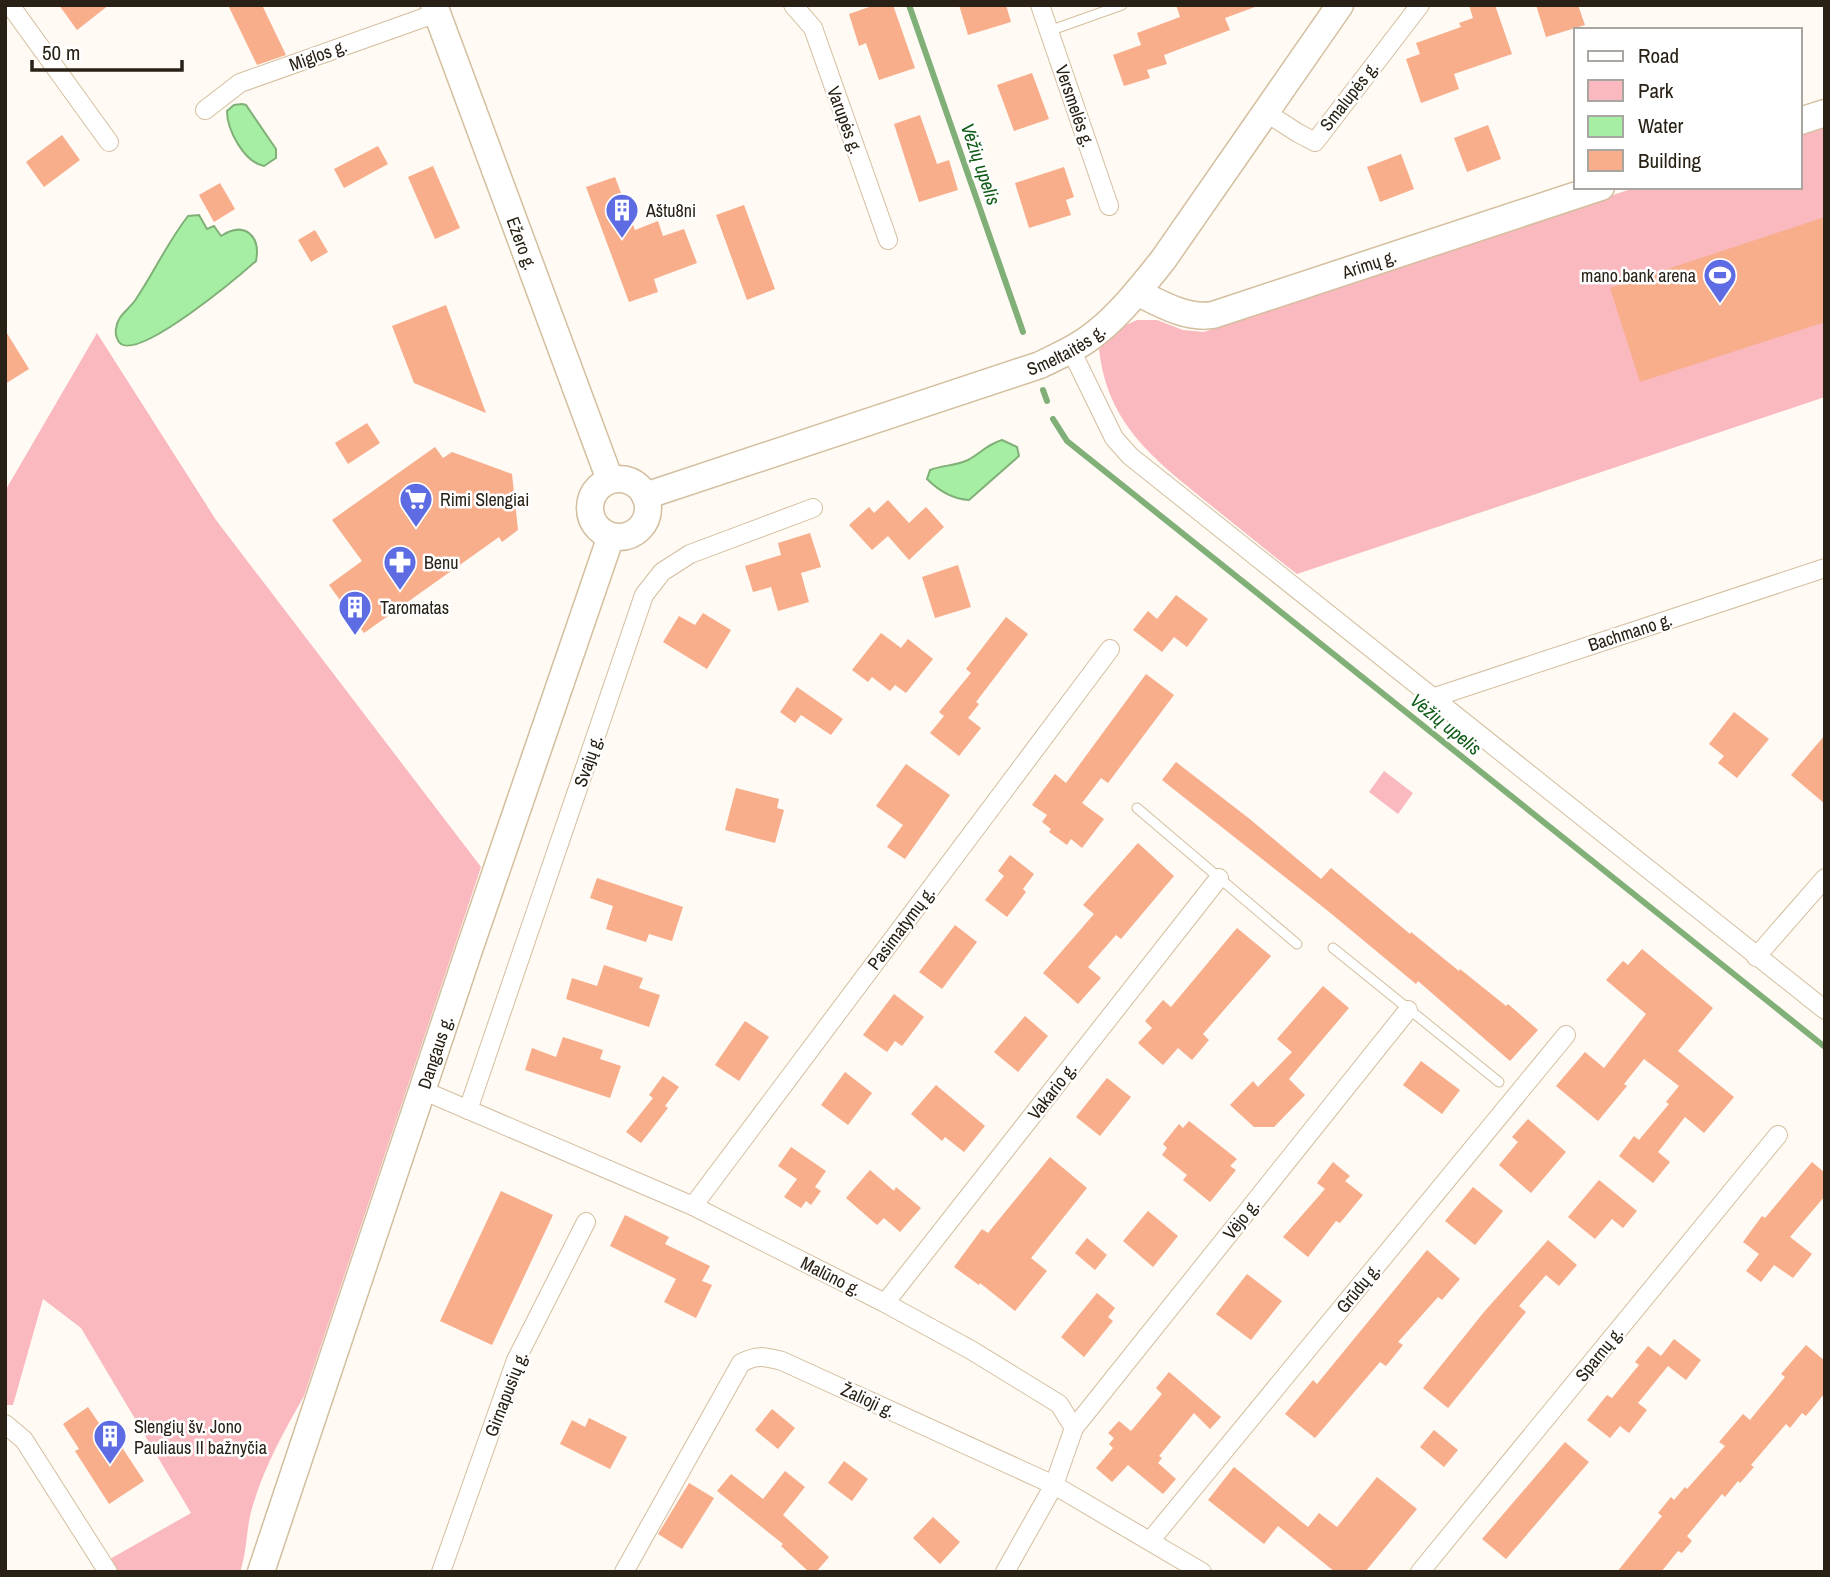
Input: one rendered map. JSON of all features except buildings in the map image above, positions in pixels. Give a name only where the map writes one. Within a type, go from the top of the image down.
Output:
[{"type":"main road","name":"Smeltaitės g.","points":[[645,496],[1040,365],[1091,337],[1137,292],[1163,260],[1340,5]]},
{"type":"main road","name":"Ežero g.","points":[[436,9],[610,480]]},
{"type":"main road","points":[[1802,120],[1825,113]]},
{"type":"main road","name":"Arimų g.","points":[[1137,292],[1179,312],[1203,317],[1213,316],[1595,189]]},
{"type":"main road","points":[[610,480],[631,481],[645,496],[647,517],[633,534],[611,536],[602,531],[591,514],[590,503],[594,494],[610,480]]},
{"type":"main road","name":"Dangaus g.","points":[[261,1572],[611,536]]},
{"type":"street","points":[[10,5],[110,142]]},
{"type":"street","name":"Varupės g.","points":[[793,5],[813,28],[888,240]]},
{"type":"street","name":"Versmelės g.","points":[[1040,5],[1109,206]]},
{"type":"street","name":"Smalupės g.","points":[[1265,112],[1315,142],[1420,5]]},
{"type":"street","name":"Miglos g.","points":[[205,110],[240,83],[436,9]]},
{"type":"street","points":[[1071,350],[1114,438],[1130,456],[1825,1010]]},
{"type":"street","name":"Svajų g.","points":[[468,1110],[645,595],[662,572],[690,554],[813,508]]},
{"type":"street","name":"Bachmano g.","points":[[1435,697],[1825,568]]},
{"type":"street","name":"Pasimatymų g.","points":[[693,1206],[1110,649]]},
{"type":"street","points":[[1756,957],[1825,877]]},
{"type":"street","name":"Vakario g.","points":[[886,1303],[1219,878]]},
{"type":"street","name":"Vėjo g.","points":[[1074,1428],[1408,1010]]},
{"type":"street","name":"Grūdų g.","points":[[1150,1541],[1566,1035]]},
{"type":"street","name":"Malūno g.","points":[[422,1090],[693,1206],[886,1303],[971,1350],[1059,1404],[1074,1428]]},
{"type":"street","name":"Sparnų g.","points":[[1420,1572],[1778,1135]]},
{"type":"street","name":"Girnapusių g.","points":[[441,1572],[516,1360],[586,1222]]},
{"type":"street","name":"Žalioji g.","points":[[624,1572],[741,1363],[752,1357],[766,1356],[1054,1485],[1202,1572]]},
{"type":"street","points":[[5,1424],[24,1440],[108,1572]]},
{"type":"street","points":[[1005,1572],[1054,1485],[1074,1428]]},
{"type":"lane","points":[[1049,31],[1122,5]]},
{"type":"lane","points":[[1137,808],[1297,944]]},
{"type":"lane","points":[[1333,948],[1499,1082]]},
{"type":"green space","points":[[1825,124],[1825,397],[1297,574],[1152,455],[1136,438],[1112,399],[1099,349],[1119,328],[1137,320],[1157,320],[1183,330],[1204,332],[1631,189],[1802,189],[1802,131]]},
{"type":"green space","points":[[97,333],[216,520],[481,867],[304,1396],[261,1482],[249,1520],[240,1572],[118,1572],[110,1559],[191,1513],[81,1328],[43,1299],[13,1405],[5,1405],[5,491]]},
{"type":"green space","points":[[1384,771],[1413,793],[1398,814],[1369,792]]},
{"type":"water","points":[[234,105],[246,105],[276,149],[276,158],[264,166],[250,158],[233,136],[227,111]]},
{"type":"water","points":[[199,215],[207,229],[214,226],[221,236],[237,230],[249,233],[256,244],[256,261],[190,314],[168,328],[132,345],[121,344],[116,333],[121,316],[136,299],[188,216]]},
{"type":"water","points":[[1002,440],[1017,447],[1019,456],[969,500],[946,493],[927,479],[930,470],[963,462]]},
{"type":"waterway","name":"Vėžių upelis","points":[[909,5],[1023,332]]},
{"type":"waterway","name":"Vėžių upelis","points":[[1043,390],[1047,401]]},
{"type":"waterway","name":"Vėžių upelis","points":[[1053,419],[1067,441],[1825,1047]]},
{"type":"place","name":"Aštu8ni","points":[[622,240]]},
{"type":"place","name":"mano.bank arena","points":[[1720,305]]},
{"type":"place","name":"Rimi Slengiai","points":[[416,529]]},
{"type":"place","name":"Benu","points":[[400,592]]},
{"type":"place","name":"Taromatas","points":[[355,637]]},
{"type":"place","name":"Slengių šv. Jono Pauliaus II bažnyčia","points":[[110,1466]]}]
